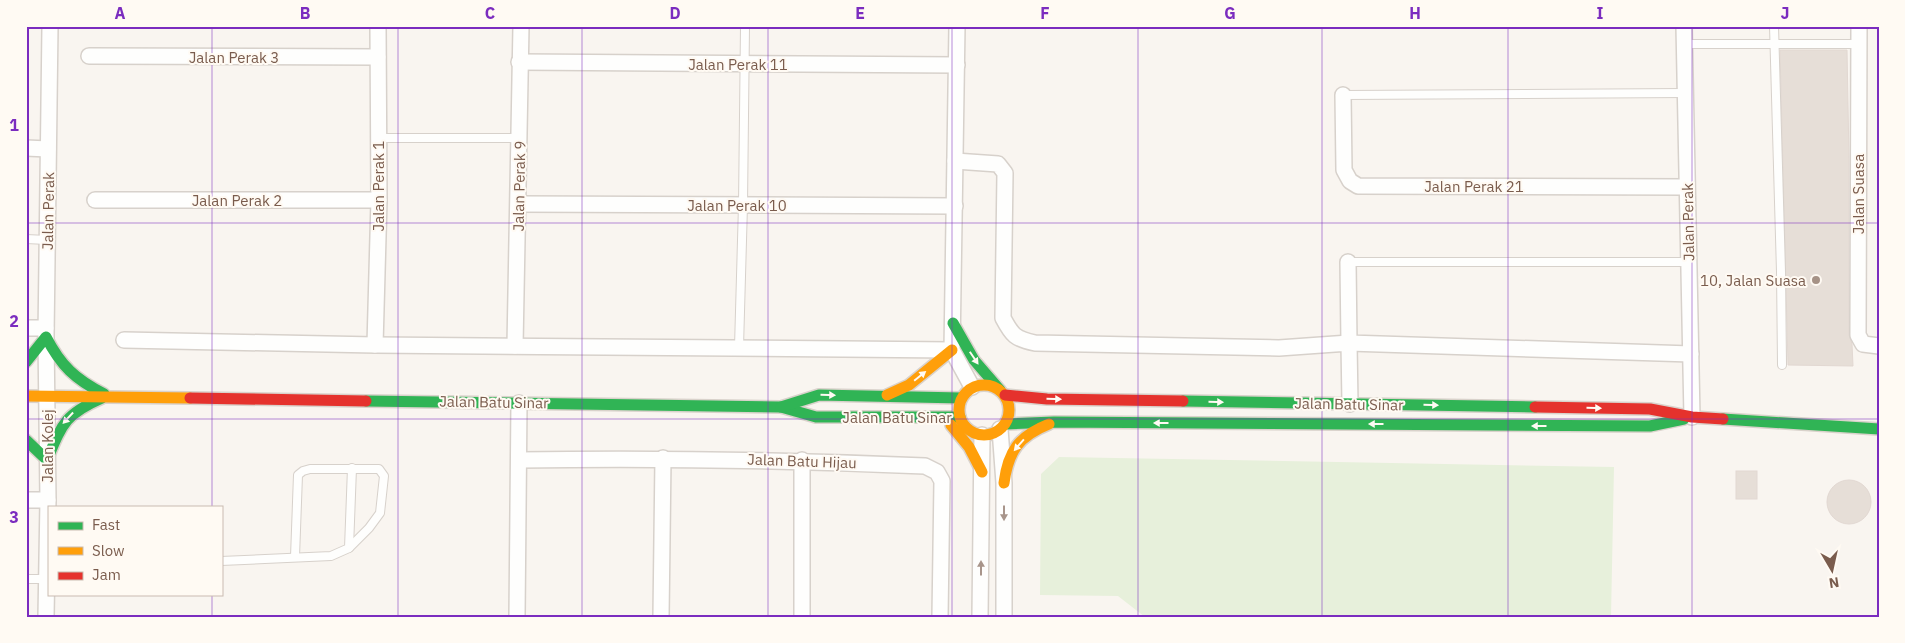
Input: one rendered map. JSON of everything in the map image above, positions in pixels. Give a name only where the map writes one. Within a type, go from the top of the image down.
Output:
[{"type":"street","name":"Jalan Perak","points":[[47,396],[46,332],[50,26]]},
{"type":"street","name":"Jalan Perak 1","points":[[375,345],[379,200],[378,26]]},
{"type":"street","name":"Jalan Perak 9","points":[[516,346],[521,26]]},
{"type":"street","points":[[957,26],[952,350],[967,393]]},
{"type":"street","name":"Jalan Perak","points":[[1684,26],[1692,417]]},
{"type":"street","name":"Jalan Suasa","points":[[1859,26],[1858,335],[1863,344],[1879,346]]},
{"type":"street","name":"Jalan Perak 3","points":[[89,56],[378,57]]},
{"type":"street","name":"Jalan Perak 11","points":[[519,62],[957,65]]},
{"type":"street","name":"Jalan Perak 21","points":[[1343,95],[1344,170],[1350,181],[1358,186],[1687,187]]},
{"type":"street","points":[[26,148],[48,149]]},
{"type":"street","points":[[955,161],[998,164],[1004,173],[1003,318],[1011,333],[1021,340],[1035,343],[1279,348],[1349,343],[1691,354]]},
{"type":"street","name":"Jalan Perak 2","points":[[95,200],[379,200]]},
{"type":"street","name":"Jalan Perak 10","points":[[519,204],[954,206]]},
{"type":"street","points":[[1348,262],[1350,404]]},
{"type":"street","points":[[953,323],[974,360],[1003,392],[1010,409],[1003,426],[1004,617]]},
{"type":"street","points":[[26,328],[46,332]]},
{"type":"street","points":[[26,362],[46,332]]},
{"type":"street","points":[[46,332],[56,356],[68,371],[81,383],[108,396]]},
{"type":"street","points":[[124,340],[375,345],[952,350]]},
{"type":"street","points":[[884,397],[909,385],[952,350]]},
{"type":"street","points":[[781,407],[819,395],[884,397],[967,393],[986,384],[1003,392]]},
{"type":"street","name":"Jalan Batu Sinar","points":[[1003,392],[1056,400],[1650,409],[1692,417],[1879,429]]},
{"type":"street","points":[[967,393],[959,404],[960,418],[966,428],[976,434],[988,435],[1003,426]]},
{"type":"street","name":"Jalan Batu Sinar","points":[[26,396],[781,407],[816,417],[960,418]]},
{"type":"street","name":"Jalan Kolej","points":[[46,617],[47,396]]},
{"type":"street","points":[[26,440],[47,460],[62,424],[69,415],[86,405],[108,396]]},
{"type":"street","points":[[517,617],[519,403]]},
{"type":"street","points":[[935,417],[949,424],[959,433],[972,451],[982,472]]},
{"type":"street","name":"Jalan Batu Sinar","points":[[1003,426],[1054,422],[1650,426],[1692,417]]},
{"type":"street","points":[[1004,483],[1007,461],[1018,445],[1039,428],[1054,422]]},
{"type":"street","points":[[980,617],[982,435]]},
{"type":"street","points":[[661,617],[663,458]]},
{"type":"street","name":"Jalan Batu Hijau","points":[[519,460],[663,458],[802,460],[925,466],[937,472],[942,481],[940,617]]},
{"type":"street","points":[[802,460],[802,617]]},
{"type":"street","points":[[26,500],[48,500]]},
{"type":"lane","points":[[739,347],[745,26]]},
{"type":"lane","points":[[1774,26],[1782,365]]},
{"type":"lane","points":[[1685,44],[1859,44]]},
{"type":"lane","points":[[1343,95],[1686,92]]},
{"type":"lane","points":[[378,138],[520,138]]},
{"type":"lane","points":[[26,240],[48,240]]},
{"type":"lane","points":[[1348,262],[1689,262]]},
{"type":"lane","points":[[349,548],[352,468]]},
{"type":"lane","points":[[222,561],[331,556],[349,548],[369,528],[380,513],[384,476],[379,469],[310,469],[298,475],[295,557]]},
{"type":"lane","points":[[26,579],[47,572]]},
{"type":"green space","points":[[1059,457],[1614,467],[1611,617],[1145,617],[1118,596],[1040,595],[1041,474]]},
{"type":"building","points":[[1780,50],[1847,50],[1849,335],[1852,344],[1853,366],[1788,365]]},
{"type":"building","points":[[1736,471],[1757,471],[1757,499],[1736,499]]},
{"type":"building","points":[[1849,480],[1861,484],[1867,490],[1871,502],[1867,514],[1861,520],[1849,524],[1837,520],[1831,514],[1827,502],[1831,490],[1837,484]]},
{"type":"traffic: fast","points":[[953,323],[974,360],[1000,390]]},
{"type":"traffic: fast","points":[[26,362],[46,337],[57,356],[70,371],[85,383],[104,394]]},
{"type":"traffic: fast","points":[[781,407],[819,395],[961,398]]},
{"type":"traffic: fast","points":[[26,440],[47,460],[61,429],[72,415],[102,398]]},
{"type":"traffic: fast","points":[[366,401],[781,407],[816,417],[960,417]]},
{"type":"traffic: fast","points":[[1183,401],[1535,407]]},
{"type":"traffic: fast","points":[[1006,424],[1054,422],[1650,426],[1684,419]]},
{"type":"traffic: fast","points":[[1723,419],[1879,429]]},
{"type":"traffic: slow","points":[[887,395],[909,385],[952,350]]},
{"type":"traffic: slow","points":[[979,385],[989,385],[1002,392],[1009,405],[1009,410],[1009,415],[1002,428],[989,435],[979,435],[970,431],[963,424],[959,415],[959,405],[963,396],[970,389],[979,385]]},
{"type":"traffic: slow","points":[[26,396],[190,398]]},
{"type":"traffic: slow","points":[[1004,483],[1008,462],[1017,446],[1030,434],[1049,424]]},
{"type":"traffic: slow","points":[[951,425],[969,447],[982,472]]},
{"type":"traffic: jam","points":[[1005,395],[1047,399],[1183,401]]},
{"type":"traffic: jam","points":[[190,398],[366,401]]},
{"type":"traffic: jam","points":[[1535,407],[1650,409],[1692,417],[1723,419]]},
{"type":"place","name":"10, Jalan Suasa","points":[[1816,280]]}]
